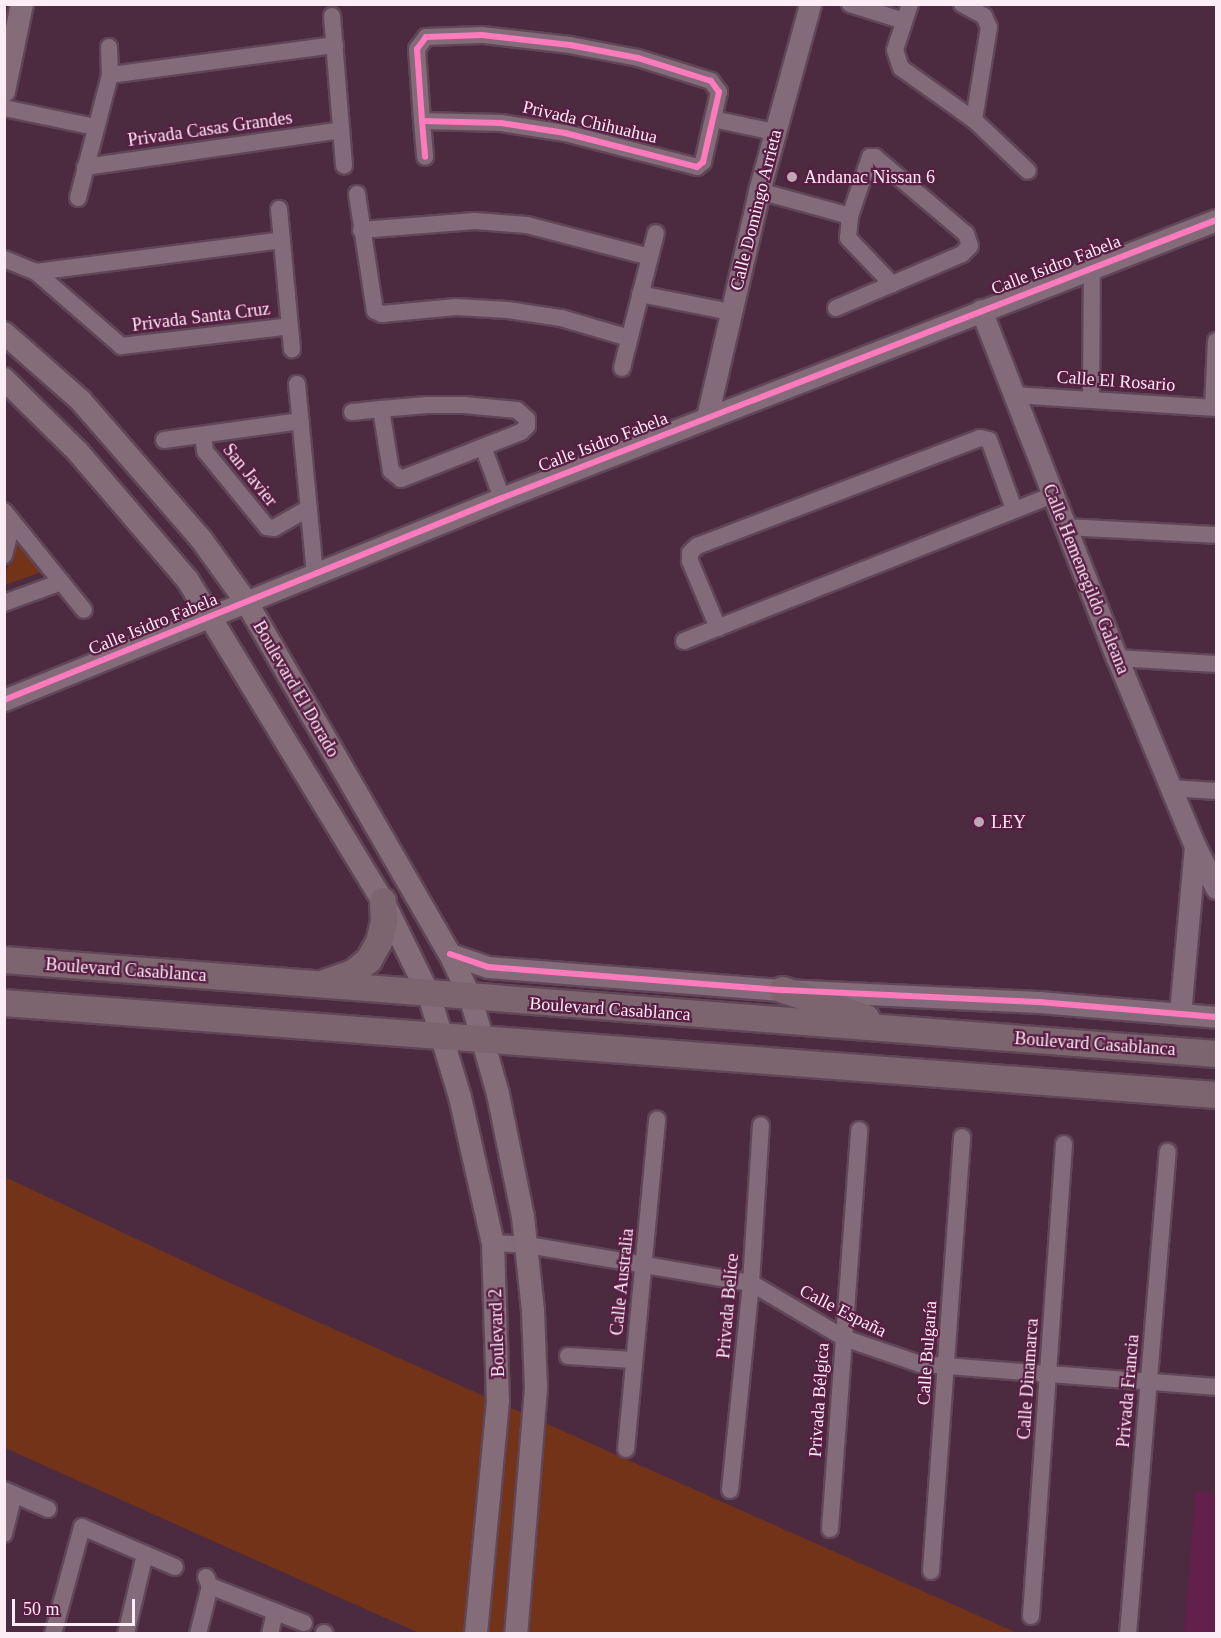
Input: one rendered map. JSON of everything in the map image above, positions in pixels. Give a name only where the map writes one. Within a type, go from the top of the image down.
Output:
[{"type":"main road","points":[[4,92],[22,4]]},
{"type":"main road","name":"Boulevard El Dorado","points":[[4,333],[81,401],[201,539],[247,603],[450,954],[471,999],[484,1041]]},
{"type":"main road","name":"Boulevard El Dorado","points":[[4,378],[136,517],[187,579],[383,901],[429,995],[441,1037]]},
{"type":"main road","points":[[313,984],[334,982],[353,974],[369,960],[379,942],[384,922],[383,901]]},
{"type":"main road","name":"Boulevard Casablanca","points":[[4,960],[471,999],[1216,1054]]},
{"type":"main road","points":[[783,990],[901,1029]]},
{"type":"main road","points":[[4,1003],[1216,1095]]},
{"type":"main road","name":"Boulevard 2","points":[[441,1037],[462,1108],[493,1243],[498,1401],[476,1634]]},
{"type":"main road","name":"Boulevard 2","points":[[484,1041],[528,1245],[536,1388],[516,1634]]},
{"type":"street","name":"Calle Domingo Arrieta","points":[[707,417],[759,191],[810,4]]},
{"type":"street","points":[[850,4],[904,21]]},
{"type":"street","points":[[910,4],[895,50],[901,68],[974,120],[1028,171]]},
{"type":"street","points":[[962,4],[984,16],[989,27],[974,120]]},
{"type":"street","points":[[332,16],[344,166]]},
{"type":"street","name":"Privada Chihuahua","points":[[422,121],[501,123],[565,133],[630,148],[690,168],[703,162],[719,92],[711,81],[626,56],[482,35],[426,37],[419,41],[422,121],[424,157]]},
{"type":"street","points":[[110,75],[335,45]]},
{"type":"street","points":[[78,198],[84,167],[110,75],[110,47]]},
{"type":"street","points":[[4,108],[95,127]]},
{"type":"street","points":[[713,119],[774,132]]},
{"type":"street","name":"Privada Casas Grandes","points":[[84,167],[341,130]]},
{"type":"street","points":[[836,308],[892,284],[962,254],[970,246],[969,239],[875,157],[867,160],[847,231],[852,246],[892,284]]},
{"type":"street","points":[[759,191],[850,216]]},
{"type":"street","points":[[357,194],[372,304],[382,314],[456,307],[508,310],[561,318],[629,338]]},
{"type":"street","name":"Privada Santa Cruz","points":[[279,209],[292,349]]},
{"type":"street","name":"Calle Isidro Fabela","points":[[4,700],[502,498],[1216,220]]},
{"type":"street","points":[[361,230],[475,221],[527,225],[650,257]]},
{"type":"street","points":[[622,368],[656,233]]},
{"type":"street","name":"Privada Santa Cruz","points":[[36,272],[282,240]]},
{"type":"street","name":"Privada Santa Cruz","points":[[4,259],[36,272],[121,346],[290,326]]},
{"type":"street","points":[[1091,399],[1092,267]]},
{"type":"street","points":[[640,294],[731,312]]},
{"type":"street","name":"Calle Hemenegildo Galeana","points":[[981,310],[1051,496],[1195,846],[1216,888]]},
{"type":"street","points":[[1215,407],[1216,341]]},
{"type":"street","name":"San Javier","points":[[297,384],[315,573]]},
{"type":"street","name":"Calle El Rosario","points":[[1014,395],[1215,407]]},
{"type":"street","points":[[352,412],[381,409],[464,405],[524,413],[527,426],[521,432],[401,478],[394,477],[381,409]]},
{"type":"street","name":"San Javier","points":[[164,440],[301,421]]},
{"type":"street","name":"San Javier","points":[[203,436],[205,451],[267,527],[274,528],[309,508]]},
{"type":"street","points":[[718,628],[690,561],[690,553],[697,546],[980,438],[990,440],[1014,508]]},
{"type":"street","points":[[483,447],[502,498]]},
{"type":"street","points":[[684,641],[1014,508],[1051,496]]},
{"type":"street","points":[[4,555],[9,516]]},
{"type":"street","points":[[9,516],[84,610]]},
{"type":"street","points":[[1064,527],[1216,535]]},
{"type":"street","points":[[4,603],[61,582]]},
{"type":"street","points":[[1117,658],[1216,664]]},
{"type":"street","points":[[1172,788],[1216,791]]},
{"type":"street","name":"Calle Hemenegildo Galeana","points":[[1180,1014],[1195,846]]},
{"type":"street","points":[[450,954],[488,967],[783,990],[1039,1002],[1216,1017]]},
{"type":"street","name":"Calle Australia","points":[[626,1449],[657,1119]]},
{"type":"street","name":"Privada Belíce","points":[[730,1490],[751,1283],[761,1125]]},
{"type":"street","name":"Privada Bélgica","points":[[830,1529],[859,1130]]},
{"type":"street","name":"Calle Bulgaría","points":[[931,1571],[962,1137]]},
{"type":"street","name":"Calle Dinamarca","points":[[1031,1616],[1064,1144]]},
{"type":"street","name":"Privada Francia","points":[[1128,1634],[1168,1152]]},
{"type":"street","name":"Calle España","points":[[493,1243],[528,1245],[751,1283],[844,1338],[900,1360],[946,1366],[1216,1387]]},
{"type":"street","points":[[568,1356],[633,1360]]},
{"type":"street","points":[[4,1534],[9,1492],[48,1509]]},
{"type":"street","points":[[53,1634],[82,1527],[175,1567]]},
{"type":"street","points":[[126,1634],[145,1554]]},
{"type":"street","points":[[198,1634],[208,1581],[304,1623]]},
{"type":"street","points":[[270,1634],[275,1612]]},
{"type":"shaded area","points":[[16,537],[42,572],[5,585],[4,579]]},
{"type":"shaded area","points":[[5,1177],[228,1282],[1017,1633],[419,1633],[5,1448]]},
{"type":"shaded area","points":[[1195,1492],[1216,1493],[1216,1633],[1184,1633]]},
{"type":"cycle path","points":[[422,121],[501,123],[565,133],[697,167],[703,162],[719,92],[711,81],[638,58],[570,45],[482,35],[426,37],[417,49],[422,121],[425,157]]},
{"type":"cycle path","points":[[4,700],[502,498],[1216,220]]},
{"type":"cycle path","points":[[450,954],[488,967],[783,990],[1039,1002],[1216,1017]]},
{"type":"place","name":"Andanac Nissan 6","points":[[792,177]]},
{"type":"place","name":"LEY","points":[[979,822]]}]
